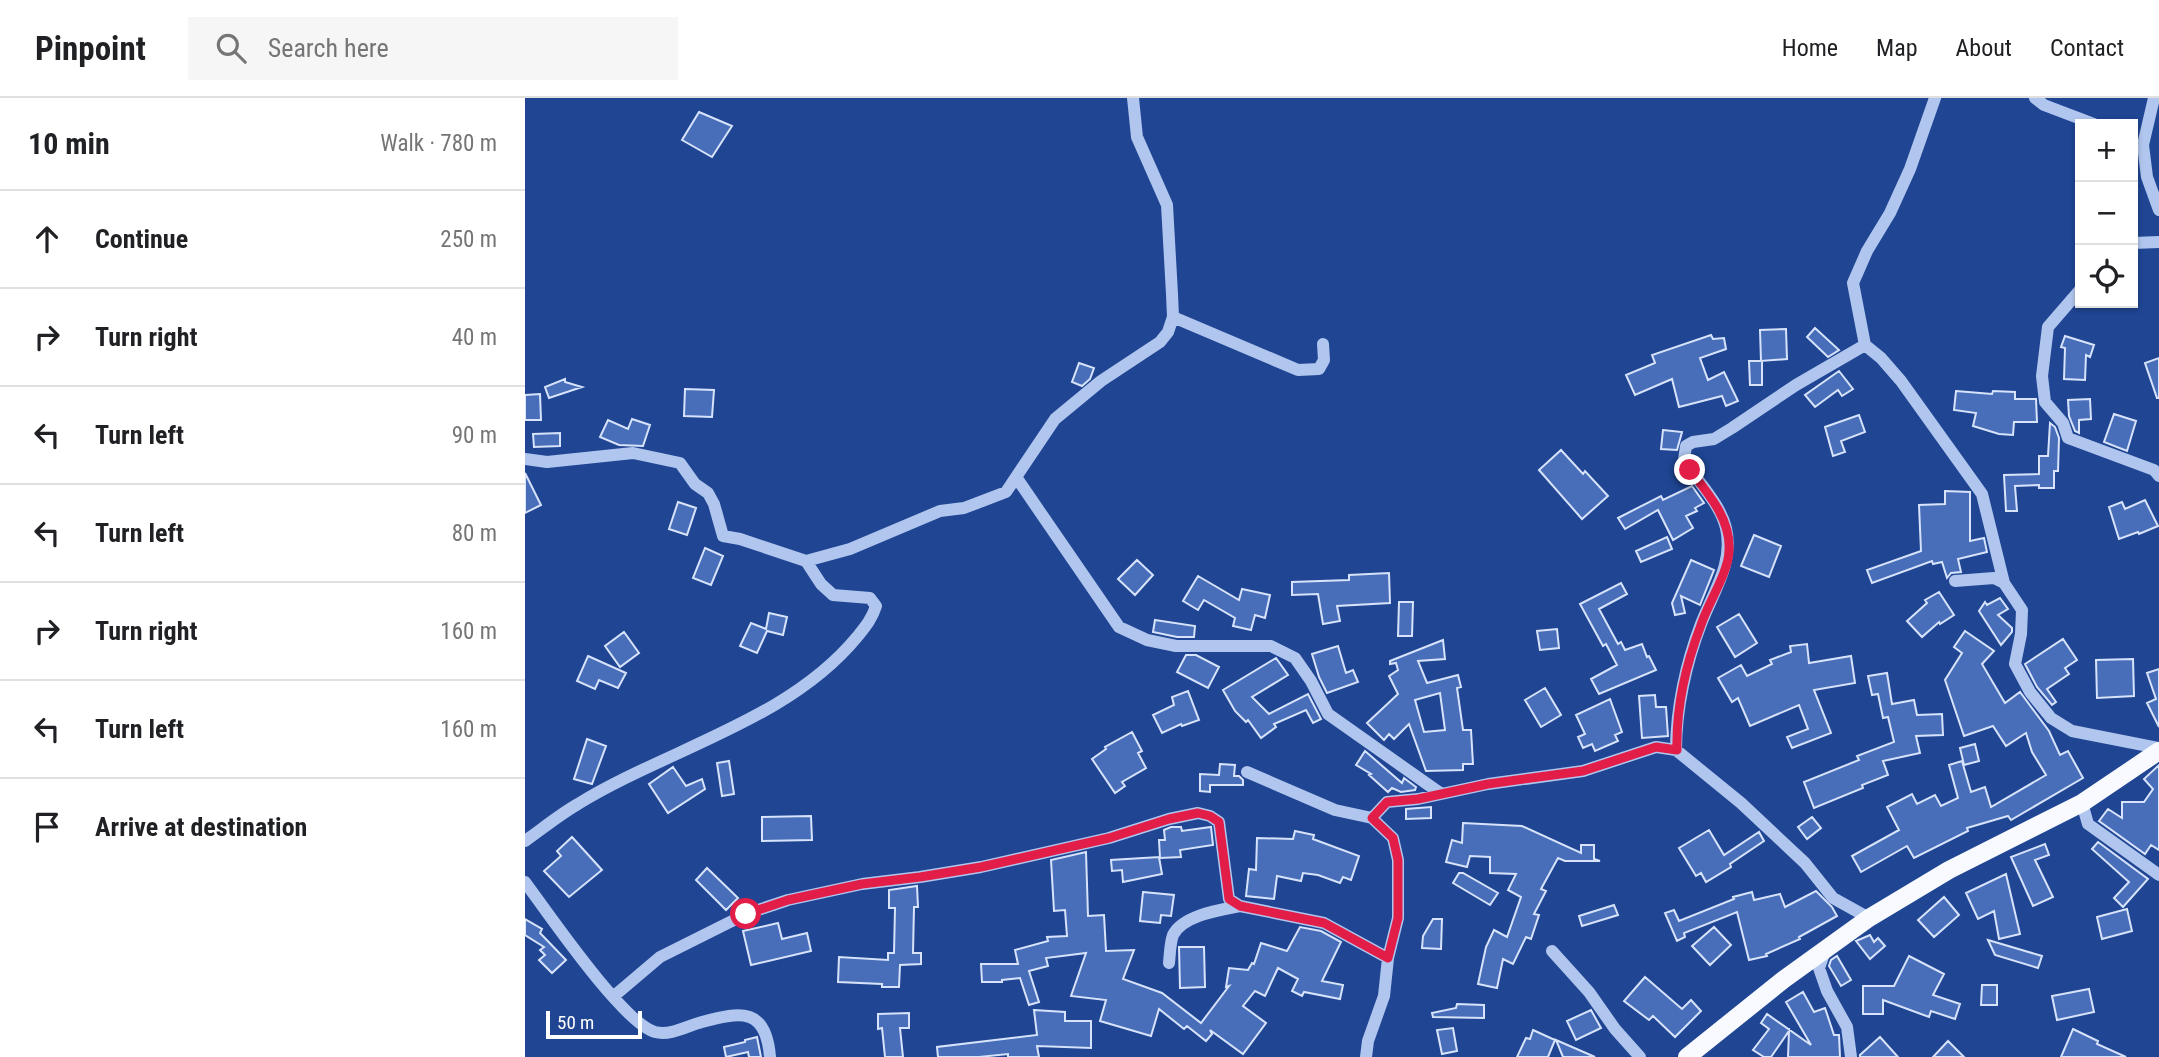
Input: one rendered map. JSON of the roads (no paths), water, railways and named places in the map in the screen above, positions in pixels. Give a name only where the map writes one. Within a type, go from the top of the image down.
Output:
[{"type":"main road","points":[[1687,1057],[1826,947],[1869,918],[1949,870],[2082,803],[2159,750]]},
{"type":"street","points":[[525,459],[547,461],[633,453],[680,463],[695,484],[708,493],[723,536],[806,561],[850,550],[940,511],[964,508],[1006,492],[1055,419],[1101,381],[1160,342],[1168,332],[1173,317],[1167,205],[1137,137],[1133,98]]},
{"type":"street","points":[[1935,98],[1910,169],[1853,283],[1865,345],[1881,358],[1901,381],[1982,494],[2004,583],[2022,610],[2015,664],[2030,692],[2051,718],[2072,730],[2159,750]]},
{"type":"street","points":[[2035,98],[2044,105],[2081,119]]},
{"type":"street","points":[[2154,98],[2138,143],[2159,210]]},
{"type":"street","points":[[2138,243],[2159,242]]},
{"type":"street","points":[[2075,296],[2048,327],[2042,376],[2045,402],[2063,424],[2068,438],[2154,470],[2159,476]]},
{"type":"street","points":[[1173,317],[1299,370],[1319,369],[1324,360],[1323,344]]},
{"type":"street","points":[[1677,750],[1676,725],[1689,664],[1701,624],[1730,551],[1725,525],[1684,460],[1686,446],[1693,442],[1714,439],[1796,385],[1865,345]]},
{"type":"street","points":[[1016,477],[1119,627],[1147,640],[1176,646],[1271,646],[1296,658],[1328,714],[1440,793]]},
{"type":"street","points":[[525,841],[578,804],[786,698],[843,655],[872,618],[876,606],[870,597],[833,595],[821,584],[806,561]]},
{"type":"street","points":[[1955,581],[1994,578],[2004,583]]},
{"type":"street","points":[[1372,818],[1387,802],[1583,771],[1656,747],[1677,750],[1751,811],[1805,863],[1833,898],[1869,918]]},
{"type":"street","points":[[1247,772],[1335,810],[1372,818],[1393,838],[1398,860],[1398,918],[1388,958],[1384,996],[1368,1041],[1366,1057]]},
{"type":"street","points":[[2082,803],[2088,824],[2159,876]]},
{"type":"street","points":[[614,996],[660,957],[746,914],[788,900],[862,884],[981,867],[1109,838],[1198,813],[1219,822],[1229,899],[1240,906],[1324,923],[1388,958]]},
{"type":"street","points":[[525,882],[586,964],[632,1018],[655,1032],[681,1031],[701,1022],[744,1015],[759,1021],[764,1029],[768,1037],[770,1057]]},
{"type":"street","points":[[1169,963],[1172,937],[1178,928],[1204,913],[1240,906]]},
{"type":"street","points":[[1826,947],[1819,968],[1827,991],[1847,1027],[1851,1057]]},
{"type":"street","points":[[1552,951],[1589,992],[1615,1029],[1640,1057]]}]
